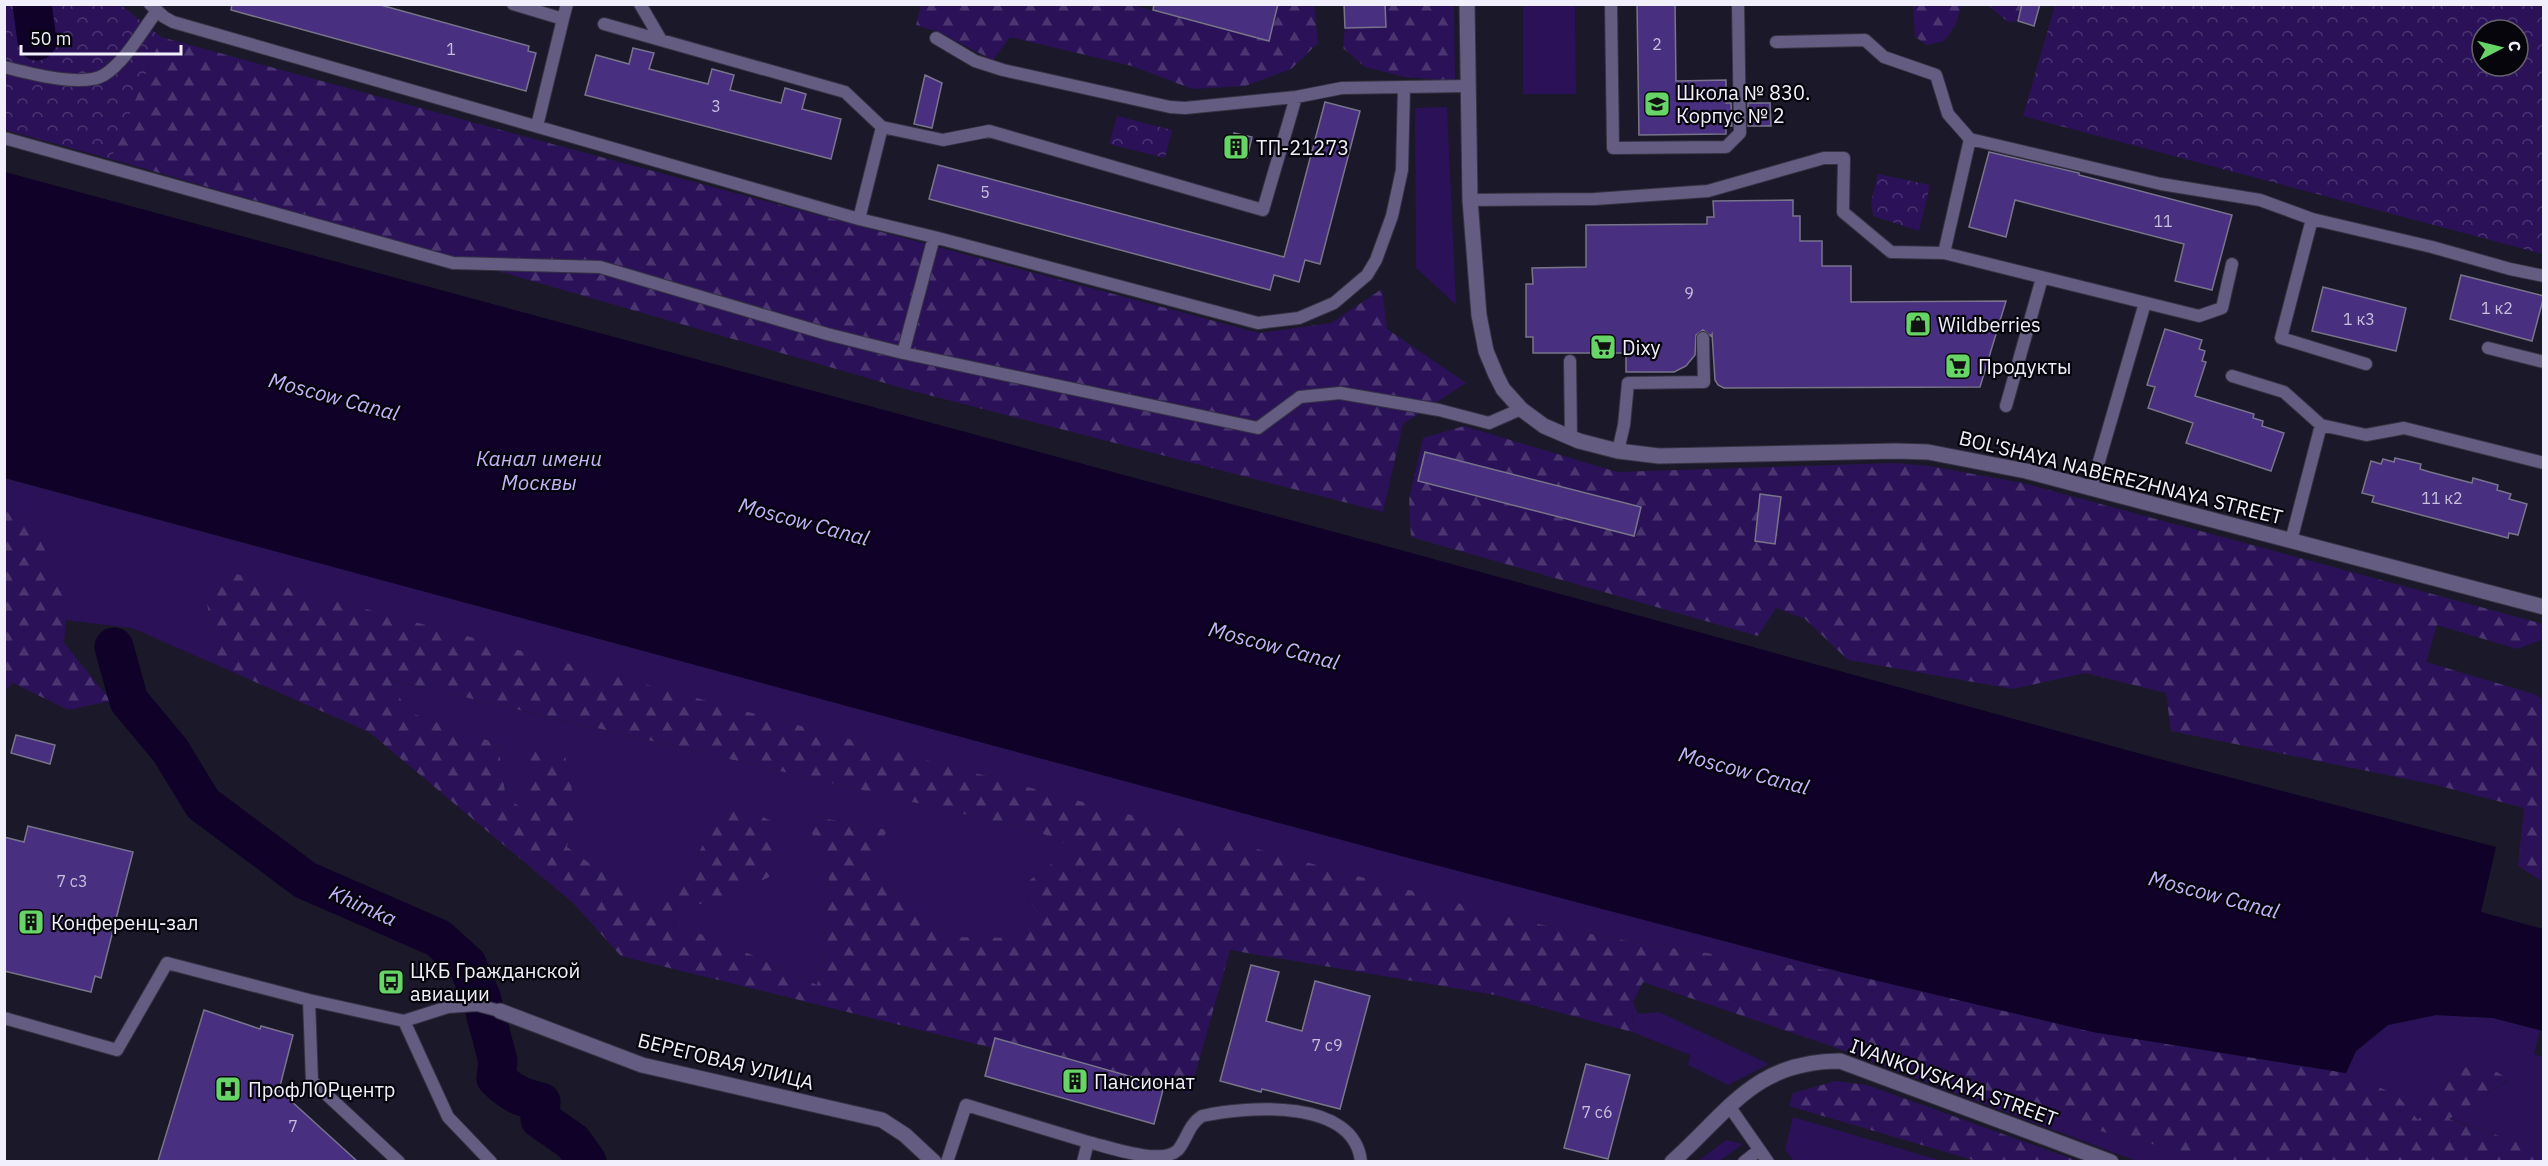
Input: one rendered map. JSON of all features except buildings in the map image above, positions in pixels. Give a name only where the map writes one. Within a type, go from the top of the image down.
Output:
[{"type":"street","name":"BOL'SHAYA NABEREZHNAYA STREET","points":[[1467,4],[1470,200],[1479,315],[1486,351],[1503,389],[1521,409],[1544,426],[1571,438],[1618,451],[1659,456],[1847,450],[1928,452],[2026,471],[2544,607]]},
{"type":"street","name":"БЕРЕГОВАЯ УЛИЦА","points":[[500,1011],[642,1065],[882,1120],[905,1135],[934,1161]]},
{"type":"street","name":"IVANKOVSKAYA STREET","points":[[1672,1161],[1700,1137],[1729,1106],[1765,1077],[1793,1065],[1816,1061],[1840,1061],[2110,1161]]},
{"type":"lane","points":[[513,4],[563,19]]},
{"type":"lane","points":[[537,126],[567,4]]},
{"type":"lane","points":[[640,4],[661,40]]},
{"type":"lane","points":[[1611,4],[1613,148],[1726,147],[1740,133],[1738,4]]},
{"type":"lane","points":[[4,67],[70,81],[102,76],[117,64],[153,8],[173,22],[859,219],[1258,323],[1299,318],[1334,303],[1367,275],[1376,260],[1392,216],[1402,170],[1404,87]]},
{"type":"lane","points":[[604,24],[845,92],[882,127],[943,140],[989,131],[1263,210],[1296,97]]},
{"type":"lane","points":[[936,38],[975,61],[1003,70],[1170,107],[1185,108],[1296,97],[1342,88],[1467,86]]},
{"type":"lane","points":[[1776,42],[1865,40],[1884,57],[1936,75],[1948,114],[1970,139],[2161,184],[2260,200],[2312,219],[2544,276]]},
{"type":"lane","points":[[859,219],[882,127]]},
{"type":"lane","points":[[4,138],[453,263],[600,267],[827,334],[903,353],[1258,428],[1300,397],[1340,393],[1439,410],[1489,423],[1521,409]]},
{"type":"lane","points":[[1944,253],[1970,139]]},
{"type":"lane","points":[[1470,200],[1595,199],[1708,191],[1824,158],[1844,158],[1843,212],[1891,252],[1944,253],[2199,316],[2222,308],[2232,264]]},
{"type":"lane","points":[[2312,219],[2281,338],[2366,364]]},
{"type":"lane","points":[[903,353],[934,237]]},
{"type":"lane","points":[[2006,406],[2042,278]]},
{"type":"lane","points":[[2091,489],[2145,303]]},
{"type":"lane","points":[[1618,451],[1624,425],[1628,383],[1704,382],[1703,338]]},
{"type":"lane","points":[[2488,348],[2544,362]]},
{"type":"lane","points":[[1570,360],[1571,438]]},
{"type":"lane","points":[[2232,376],[2284,392],[2322,425],[2366,435],[2404,428],[2544,463]]},
{"type":"lane","points":[[2291,541],[2322,425]]},
{"type":"lane","points":[[4,1018],[117,1050],[167,963],[309,1000],[404,1021],[448,1007],[477,1005],[500,1011]]},
{"type":"lane","points":[[309,1000],[312,1081],[399,1161]]},
{"type":"lane","points":[[404,1021],[448,1117],[491,1161]]},
{"type":"lane","points":[[947,1161],[966,1105],[1088,1142],[1160,1159],[1178,1150],[1196,1120],[1202,1116],[1268,1108],[1304,1112],[1338,1123],[1348,1131],[1356,1142],[1361,1161]]},
{"type":"lane","points":[[1729,1106],[1768,1161]]},
{"type":"lane","points":[[1083,1161],[1088,1142]]},
{"type":"lane","points":[[1744,1161],[1759,1150]]},
{"type":"green space","points":[[1314,4],[1318,43],[1291,69],[1245,86],[1192,89],[1132,66],[1010,37],[993,60],[938,32],[916,25],[921,5],[1132,5],[1269,41],[1278,5]]},
{"type":"green space","points":[[1961,4],[1956,24],[1944,41],[1927,45],[1915,37],[1913,5]]},
{"type":"green space","points":[[4,5],[121,5],[161,37],[111,159],[5,130]]},
{"type":"green space","points":[[1385,5],[1454,5],[1455,81],[1405,77],[1365,67],[1343,48],[1345,28],[1385,27]]},
{"type":"green space","points":[[1523,5],[1575,5],[1576,94],[1523,94]]},
{"type":"green space","points":[[1988,5],[2022,5],[2017,21],[2008,22]]},
{"type":"green space","points":[[2055,5],[2543,5],[2543,254],[2023,116]]},
{"type":"green space","points":[[161,37],[1259,333],[1331,323],[1382,289],[1387,329],[1466,383],[1403,424],[1383,512],[909,390],[111,159]]},
{"type":"green space","points":[[1447,107],[1456,305],[1416,268],[1415,108]]},
{"type":"green space","points":[[1117,116],[1172,130],[1165,158],[1109,144]]},
{"type":"green space","points":[[1878,174],[1930,185],[1919,231],[1873,216],[1871,201]]},
{"type":"green space","points":[[1464,426],[1617,472],[1895,463],[1929,466],[2023,483],[2543,624],[2543,639],[2517,649],[2437,625],[2426,662],[2534,694],[2543,699],[2543,882],[2518,866],[2524,808],[2436,785],[2171,731],[2166,693],[2085,673],[2013,689],[1848,660],[1805,619],[1776,608],[1758,636],[1411,537],[1409,499],[1423,438]]},
{"type":"green space","points":[[4,478],[1409,858],[1845,973],[1644,944],[1528,922],[207,604],[219,666],[132,628],[5,613]]},
{"type":"green space","points":[[4,510],[28,516],[47,554],[26,561],[61,570],[67,605],[64,643],[111,701],[68,710],[13,683],[5,690]]},
{"type":"green space","points":[[229,572],[1528,922],[1644,944],[1845,973],[2093,1032],[2346,1073],[2397,1095],[2418,1120],[2441,1085],[2475,1060],[2509,1079],[2449,1119],[2509,1139],[2543,1147],[2543,1161],[2221,1161],[2107,1133],[1825,1044],[1643,982],[1633,1002],[1632,1032],[1495,995],[1230,950],[1190,1093],[996,1038],[993,1048],[621,956],[573,903],[369,732],[219,666],[207,604]],"holes":[[[392,680],[1036,831],[1074,847],[1022,886],[1038,915],[1021,938],[950,937],[888,887],[868,859],[888,830],[805,815],[829,877],[822,964],[817,985],[762,959],[654,915],[721,899],[776,874],[771,821],[728,800],[699,852],[685,884],[643,902],[567,847],[576,810],[563,746],[523,749],[526,810],[506,798],[498,744],[406,711]]]},
{"type":"green space","points":[[391,680],[1036,831],[1074,847],[1022,886],[1038,915],[1021,939],[950,937],[888,887],[868,859],[887,830],[806,815],[829,877],[822,964],[817,985],[762,959],[653,915],[721,899],[699,852],[685,884],[643,903],[567,847],[576,810],[527,811],[506,798],[498,744],[406,711]]},
{"type":"green space","points":[[1633,1002],[1638,1014],[1659,1012],[1769,1064],[1728,1085],[1688,1065],[1690,1055],[1632,1032]]},
{"type":"green space","points":[[2436,1015],[2493,1018],[2540,1030],[2534,1054],[2543,1057],[2543,1147],[2509,1139],[2448,1118],[2509,1080],[2475,1060],[2441,1085],[2418,1121],[2396,1095],[2346,1073],[2356,1051],[2388,1025]]},
{"type":"green space","points":[[1825,1044],[2107,1133],[2221,1161],[2136,1161]]},
{"type":"green space","points":[[1836,1081],[1867,1085],[2078,1161],[1976,1161],[1789,1106],[1793,1093]]},
{"type":"green space","points":[[1793,1117],[1942,1161],[1794,1161],[1785,1150]]},
{"type":"green space","points":[[1726,1140],[1743,1144],[1719,1161],[1698,1161]]},
{"type":"water","name":"Канал имени Москвы","points":[[5,172],[1375,543],[2152,757],[2496,847],[2481,912],[2543,929],[2543,1031],[2493,1018],[2436,1015],[2388,1025],[2356,1051],[2346,1073],[2093,1032],[1845,973],[1409,858],[5,478]]},
{"type":"waterway","name":"Khimka","points":[[32,4],[37,41]]},
{"type":"waterway","name":"Khimka","points":[[114,647],[129,701],[170,750],[203,804],[305,880],[438,938],[467,964],[481,997],[498,1061],[496,1078],[516,1094],[541,1102],[540,1119],[573,1142],[587,1162]]},
{"type":"place","name":"Школа № 830. Корпус № 2","points":[[1657,104]]},
{"type":"place","name":"ТП-21273","points":[[1236,147]]},
{"type":"place","name":"Wildberries","points":[[1918,324]]},
{"type":"place","name":"Dixy","points":[[1603,347]]},
{"type":"place","name":"Продукты","points":[[1958,366]]},
{"type":"place","name":"Конференц-зал","points":[[31,922]]},
{"type":"place","name":"ЦКБ Гражданской авиации","points":[[391,982]]},
{"type":"place","name":"Пансионат","points":[[1075,1081]]},
{"type":"place","name":"ПрофЛОРцентр","points":[[228,1089]]},
{"type":"water label","name":"Moscow Canal","points":[[334,396]]},
{"type":"water label","name":"Moscow Canal","points":[[804,521]]},
{"type":"water label","name":"Moscow Canal","points":[[1274,645]]},
{"type":"water label","name":"Moscow Canal","points":[[1744,770]]},
{"type":"water label","name":"Moscow Canal","points":[[2214,894]]}]
